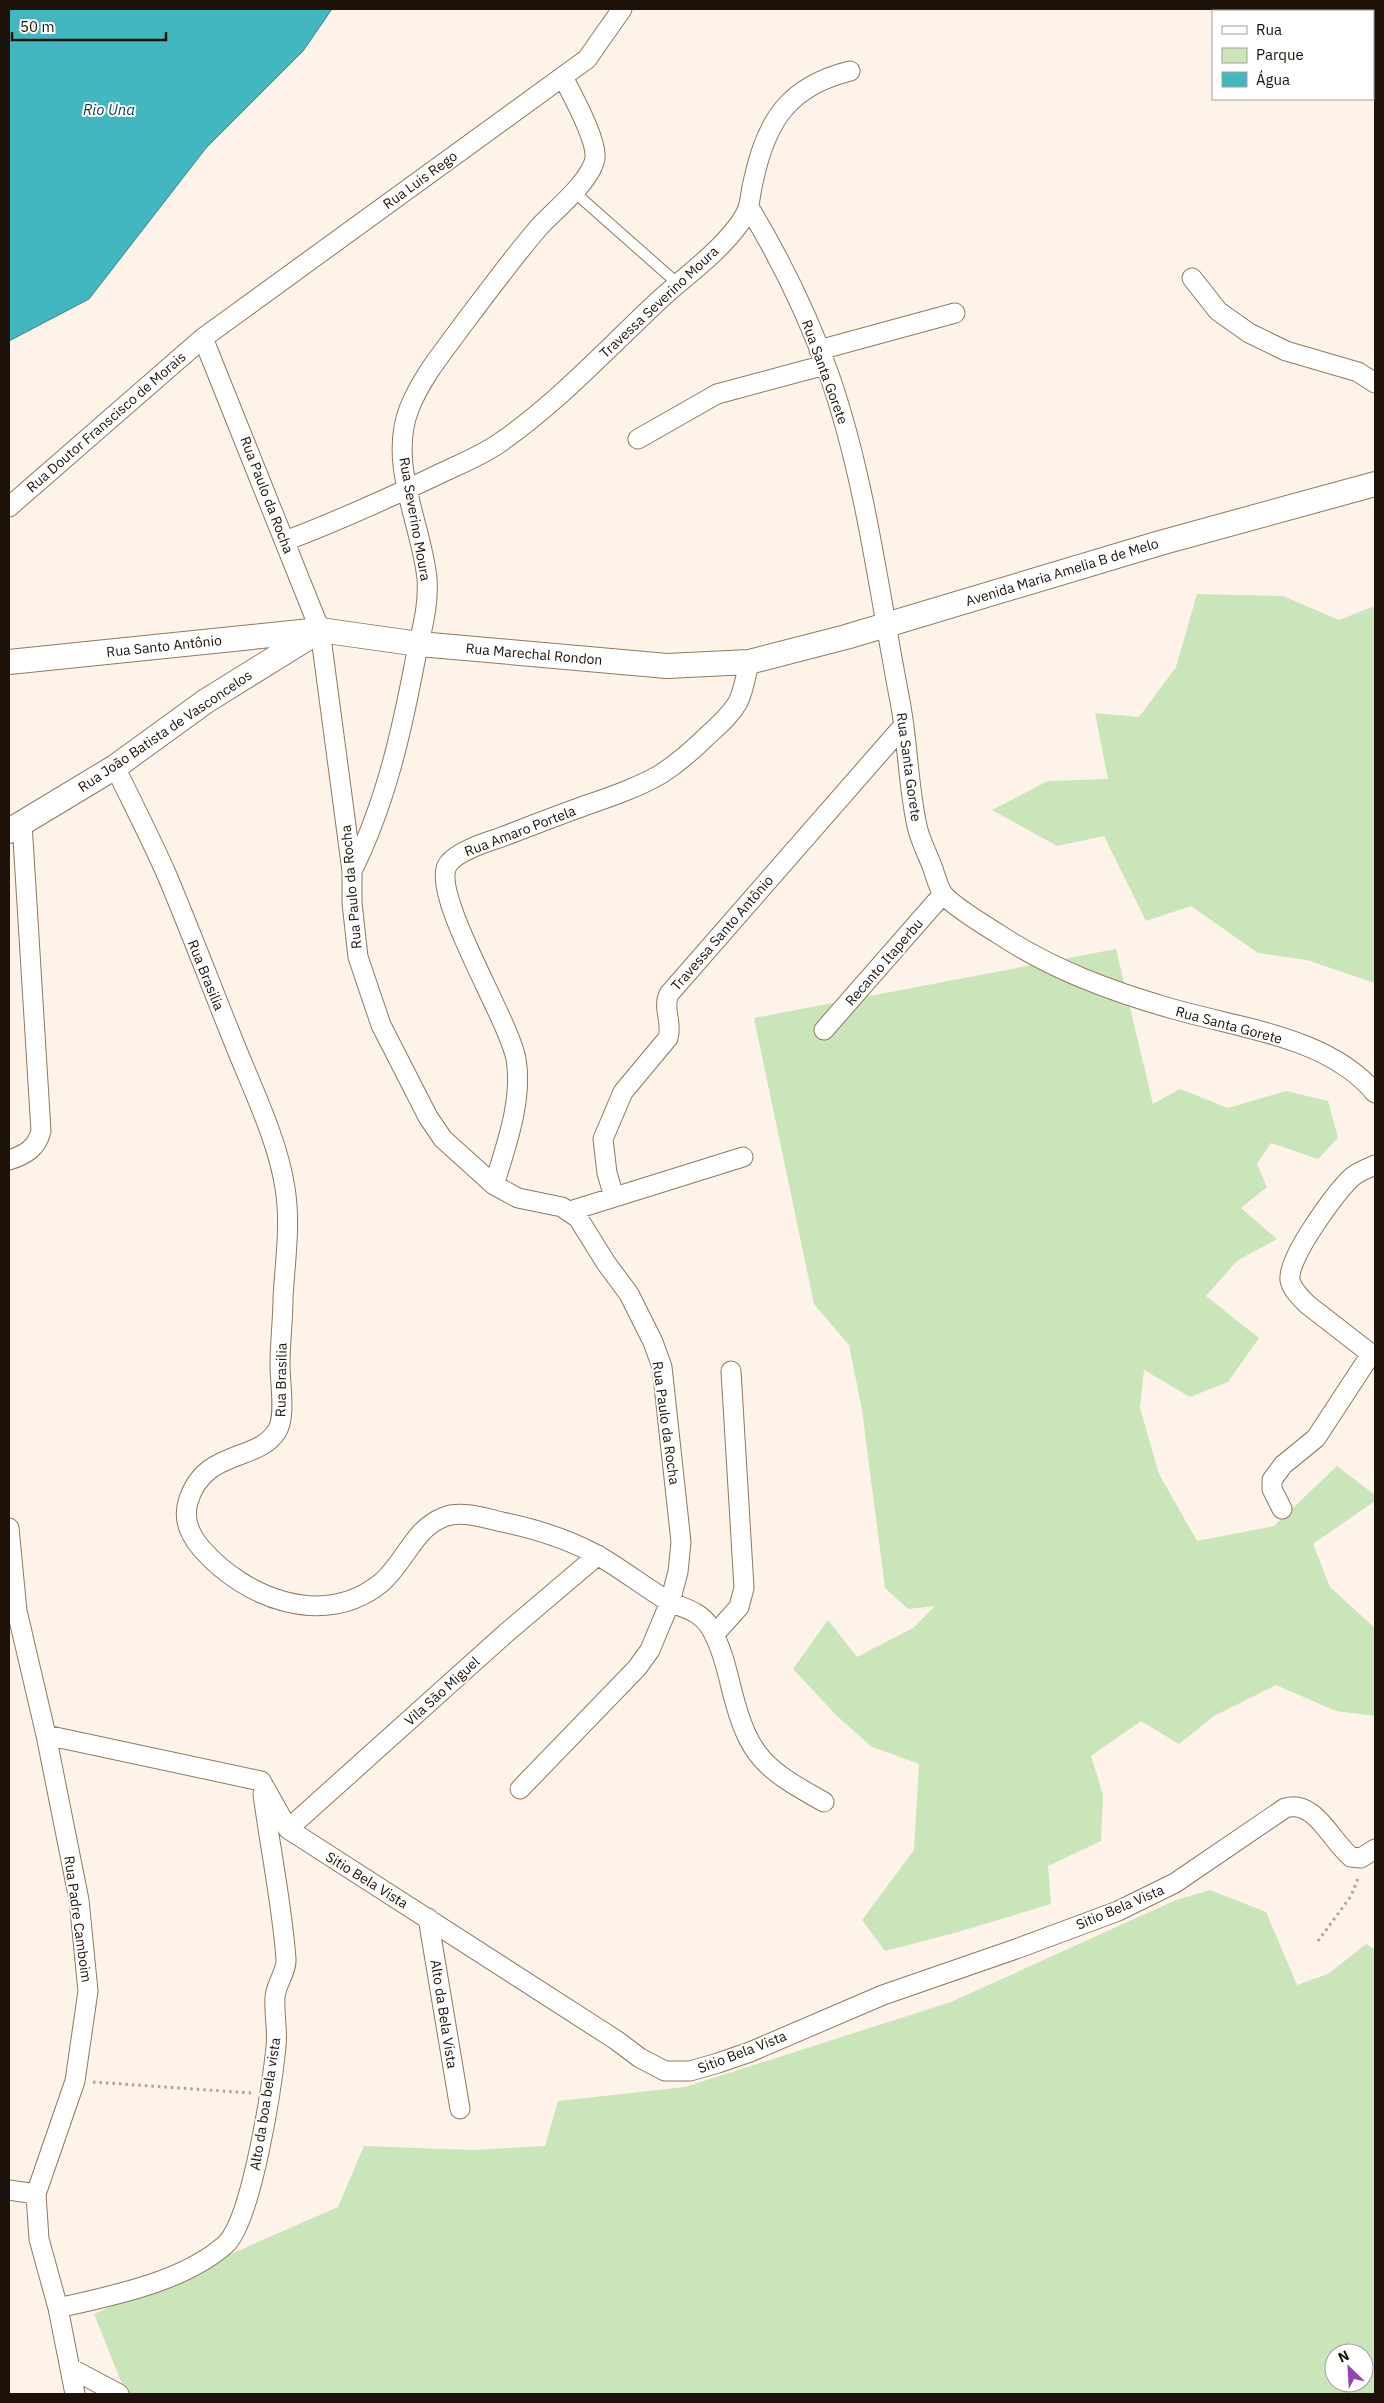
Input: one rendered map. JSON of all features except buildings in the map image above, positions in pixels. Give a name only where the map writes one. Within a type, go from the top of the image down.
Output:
[{"type":"street","name":"Rua Luis Rego","points":[[203,338],[587,59],[622,9]]},
{"type":"street","name":"Travessa Severino Moura","points":[[285,541],[365,510],[468,462],[499,442],[568,388],[718,248],[736,228],[750,209],[754,179],[768,133],[790,101],[824,78],[850,71]]},
{"type":"street","name":"Rua Severino Moura","points":[[352,871],[368,839],[391,771],[406,712],[427,610],[426,577],[407,489],[402,456],[407,415],[415,394],[481,300],[539,228],[588,174],[595,158],[584,119],[562,77]]},
{"type":"street","name":"Rua Santa Gorete","points":[[750,209],[788,279],[822,357],[848,437],[864,505],[904,725],[908,772],[918,830],[943,894],[1025,952],[1073,976],[1137,998],[1250,1029],[1316,1051],[1342,1062],[1366,1082],[1375,1093]]},
{"type":"street","points":[[1192,278],[1218,311],[1249,333],[1286,351],[1324,364],[1372,374]]},
{"type":"street","points":[[638,439],[717,394],[955,313]]},
{"type":"street","name":"Rua Doutor Franscisco de Morais","points":[[9,507],[203,338]]},
{"type":"street","name":"Rua Paulo da Rocha","points":[[203,338],[320,630],[352,871],[352,902],[358,957],[381,1025],[410,1086],[443,1139],[494,1185],[518,1198],[562,1207],[578,1218],[606,1263],[629,1294],[645,1323],[662,1367],[681,1542],[678,1572],[670,1602],[650,1650],[637,1668],[520,1789]]},
{"type":"street","name":"Avenida Maria Amelia B de Melo","points":[[749,662],[885,625],[1170,540],[1375,484]]},
{"type":"street","name":"Rua Marechal Rondon","points":[[320,630],[419,644],[667,666],[749,662]]},
{"type":"street","name":"Rua Santo Antônio","points":[[9,662],[320,630]]},
{"type":"street","name":"Rua João Batista de Vasconcelos","points":[[15,827],[115,767],[206,701],[320,630]]},
{"type":"street","name":"Rua Amaro Portela","points":[[494,1185],[507,1144],[513,1112],[517,1066],[508,1033],[471,957],[451,901],[446,883],[445,873],[447,864],[460,854],[484,843],[616,794],[660,774],[685,757],[733,710],[741,694],[749,662]]},
{"type":"street","name":"Travessa Santo Antônio","points":[[614,1197],[607,1173],[604,1140],[623,1092],[668,1038],[670,1028],[666,1005],[669,994],[904,725]]},
{"type":"street","name":"Rua Brasilia","points":[[115,767],[165,870],[252,1087],[285,1183],[289,1217],[280,1363],[281,1420],[273,1436],[254,1448],[223,1460],[207,1470],[195,1486],[187,1505],[186,1524],[201,1548],[227,1572],[277,1601],[305,1607],[340,1604],[359,1596],[380,1583],[395,1568],[418,1535],[439,1519],[451,1514],[502,1522],[545,1532],[598,1555],[670,1602],[696,1612],[703,1618],[714,1635],[745,1736],[761,1758],[776,1774],[824,1802]]},
{"type":"street","points":[[9,1160],[24,1154],[35,1146],[41,1131],[15,827]]},
{"type":"street","name":"Recanto Itaperbu","points":[[824,1030],[943,894]]},
{"type":"street","points":[[570,1211],[743,1157]]},
{"type":"street","points":[[1282,1509],[1272,1490],[1272,1480],[1283,1465],[1316,1438],[1373,1356],[1299,1296],[1290,1280],[1291,1271],[1301,1245],[1343,1188],[1353,1176],[1375,1165]]},
{"type":"street","points":[[714,1635],[739,1607],[744,1588],[731,1371]]},
{"type":"street","name":"Rua Padre Camboim","points":[[9,1528],[17,1611],[46,1735],[79,1900],[88,1991],[74,2081],[36,2194],[39,2239],[58,2308],[75,2394]]},
{"type":"street","name":"Vila São Miguel","points":[[288,1829],[506,1634],[598,1555]]},
{"type":"street","points":[[46,1735],[261,1781]]},
{"type":"street","name":"Sitio Bela Vista","points":[[261,1781],[288,1829],[361,1878],[428,1918],[616,2040],[640,2058],[665,2071],[680,2072],[750,2052],[883,1995],[1118,1911],[1175,1883],[1284,1808],[1296,1806],[1308,1810],[1352,1857],[1361,1858],[1371,1853]]},
{"type":"street","name":"Alto da boa bela vista","points":[[58,2308],[115,2295],[166,2278],[198,2262],[226,2243],[238,2225],[247,2202],[270,2094],[277,2025],[275,1997],[286,1961],[261,1781]]},
{"type":"street","name":"Alto da Bela Vista","points":[[428,1918],[460,2109]]},
{"type":"street","points":[[9,2190],[36,2194]]},
{"type":"street","points":[[70,2368],[119,2394]]},
{"type":"lane","points":[[573,191],[678,284]]},
{"type":"path","points":[[1318,1941],[1351,1896],[1371,1853]]},
{"type":"path","points":[[74,2081],[270,2094]]},
{"type":"green space","points":[[1197,594],[1283,596],[1339,620],[1375,606],[1375,983],[1307,960],[1258,953],[1191,906],[1146,921],[1104,836],[1057,846],[992,810],[1048,781],[1108,779],[1095,713],[1139,717],[1176,667]]},
{"type":"green space","points":[[1116,949],[1153,1104],[1180,1089],[1228,1108],[1286,1091],[1328,1101],[1338,1138],[1318,1159],[1271,1143],[1257,1164],[1267,1187],[1241,1208],[1277,1239],[1238,1260],[1206,1296],[1259,1338],[1228,1382],[1190,1397],[1144,1370],[1140,1408],[1159,1474],[1197,1541],[1274,1526],[1337,1466],[1375,1495],[1375,1501],[1313,1544],[1330,1587],[1375,1628],[1375,1716],[1336,1711],[1276,1685],[1214,1716],[1179,1744],[1141,1721],[1091,1756],[1103,1795],[1101,1841],[1048,1866],[1051,1904],[958,1932],[885,1951],[862,1920],[914,1850],[919,1764],[872,1747],[836,1715],[793,1669],[828,1620],[857,1657],[913,1628],[935,1606],[908,1609],[885,1588],[862,1410],[849,1345],[814,1304],[754,1018]]},
{"type":"green space","points":[[1210,1890],[1266,1912],[1297,1985],[1328,1974],[1366,1944],[1375,1949],[1375,2394],[126,2394],[94,2314],[338,2207],[364,2146],[472,2150],[545,2146],[558,2101],[685,2087],[951,2002],[1176,1900]]},
{"type":"water","name":"Rio Una","points":[[9,9],[332,9],[303,51],[206,148],[89,299],[9,341]]}]
